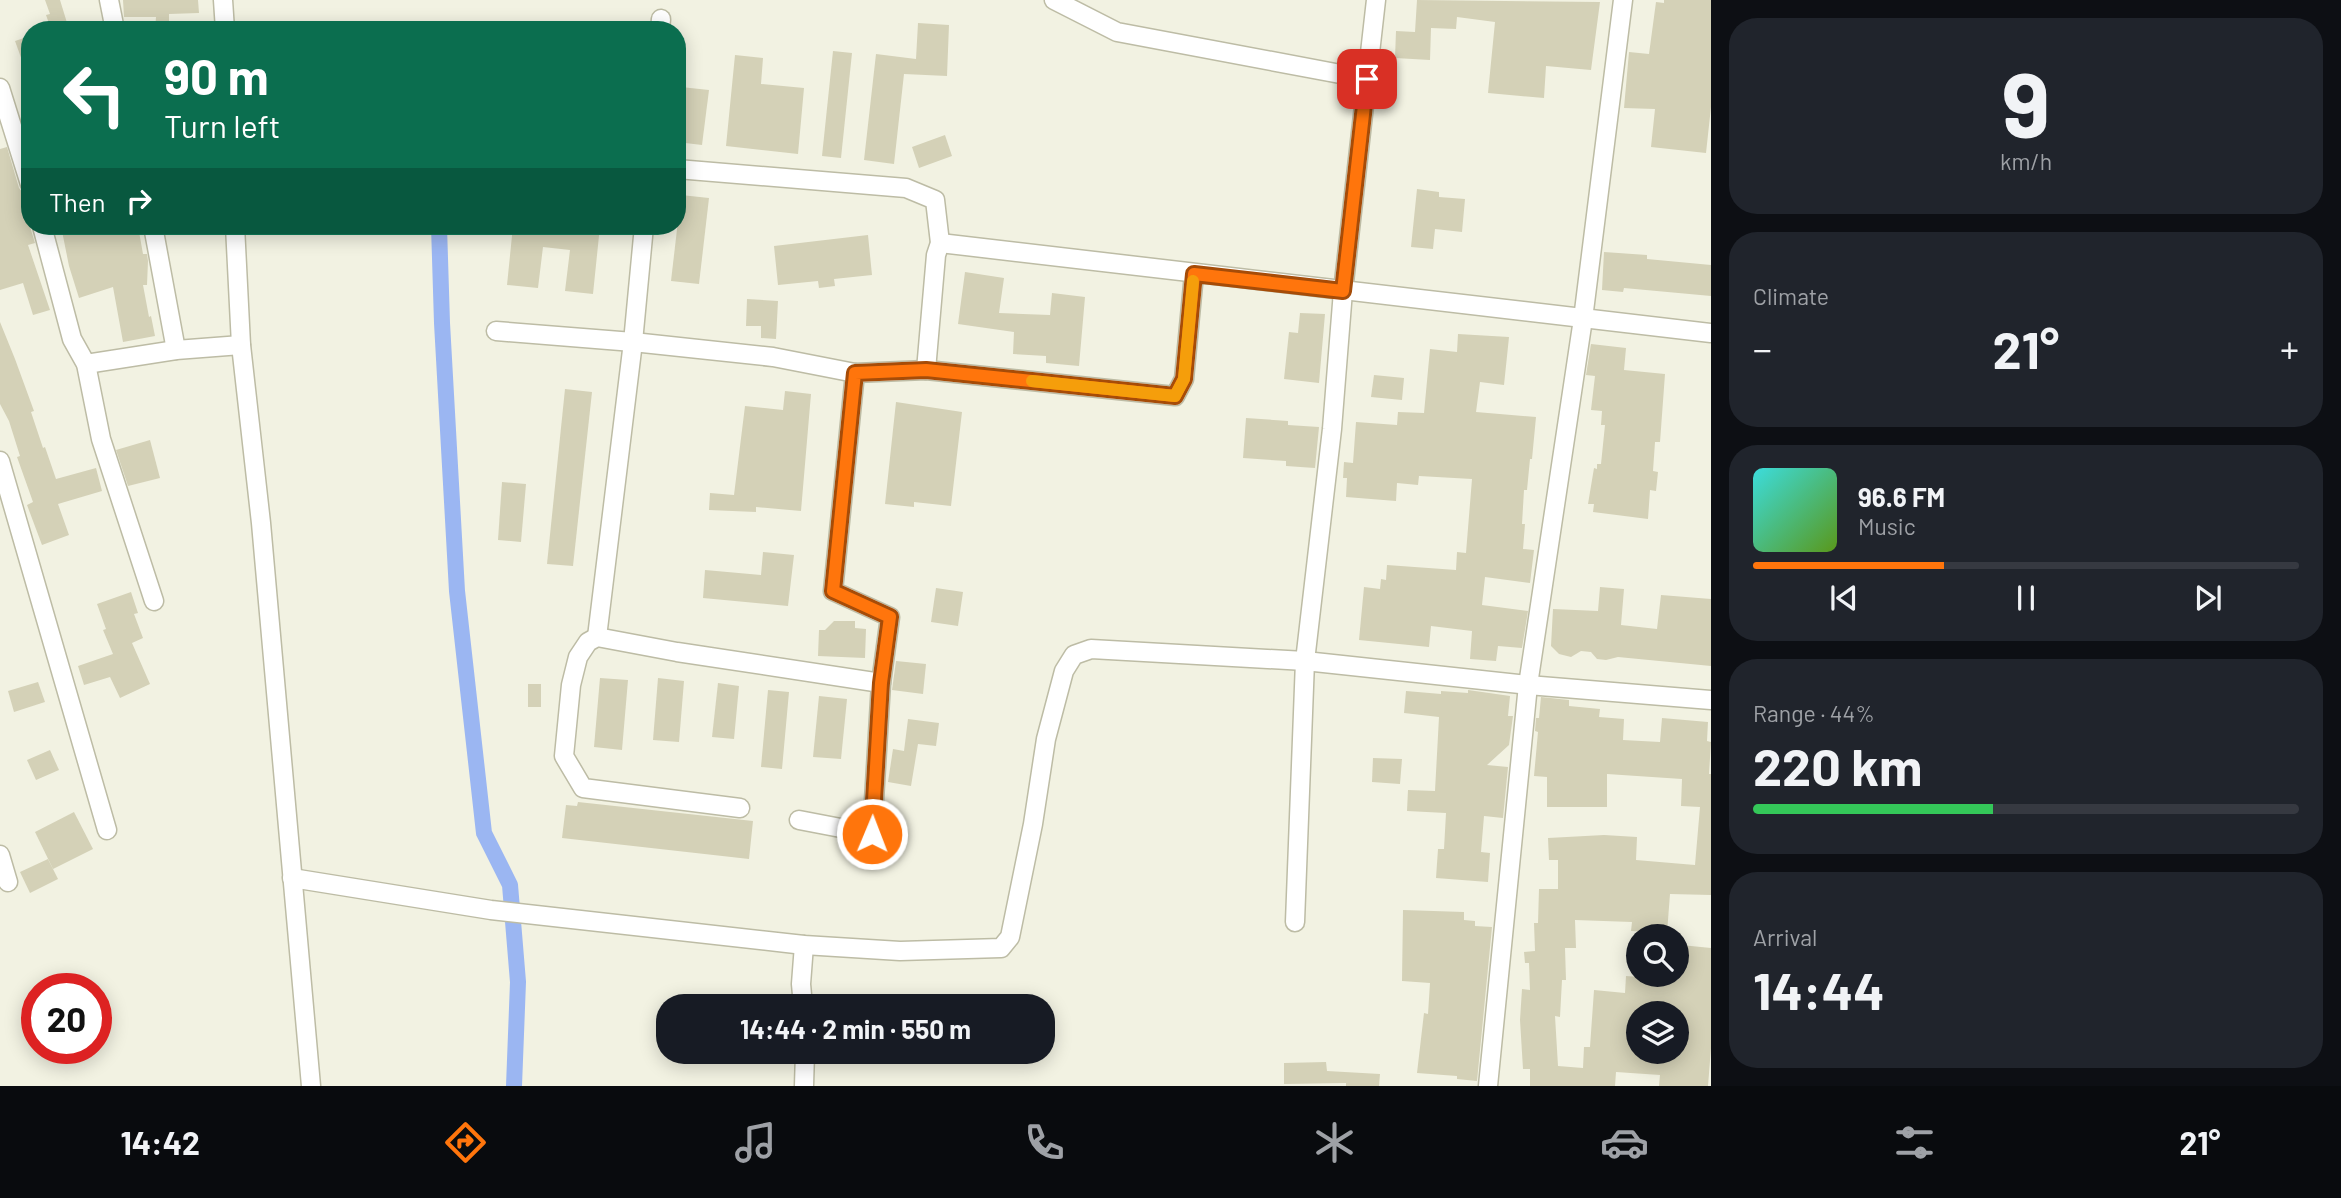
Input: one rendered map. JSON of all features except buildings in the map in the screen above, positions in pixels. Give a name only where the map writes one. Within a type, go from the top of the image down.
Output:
[{"type":"street","points":[[109,0],[113,21]]},
{"type":"street","points":[[223,0],[224,21]]},
{"type":"street","points":[[1054,0],[1117,32],[1367,79]]},
{"type":"street","points":[[1295,922],[1305,661],[1376,0]]},
{"type":"street","points":[[1488,1086],[1528,685],[1583,320],[1623,0]]},
{"type":"street","points":[[0,88],[21,155]]},
{"type":"street","points":[[686,170],[906,188],[935,200],[940,243],[936,255],[926,370]]},
{"type":"street","points":[[44,235],[72,339],[86,364],[102,439],[154,601]]},
{"type":"street","points":[[155,235],[176,350]]},
{"type":"street","points":[[236,235],[242,345],[261,523],[311,1086]]},
{"type":"street","points":[[597,637],[633,342],[643,235]]},
{"type":"street","points":[[940,243],[1711,333]]},
{"type":"street","points":[[496,331],[773,357],[855,373],[926,370],[1175,396],[1184,379],[1194,274]]},
{"type":"street","points":[[86,364],[176,350],[242,345]]},
{"type":"street","points":[[799,820],[872,834],[881,683],[890,617],[833,591],[855,373]]},
{"type":"street","points":[[0,460],[107,830]]},
{"type":"street","points":[[740,808],[583,788],[564,756],[571,685],[578,657],[588,642],[597,637],[881,683]]},
{"type":"street","points":[[292,878],[526,915],[804,945],[900,951],[1001,948],[1010,937],[1033,824],[1046,739],[1064,671],[1074,656],[1091,649],[1305,661],[1528,685],[1711,700]]},
{"type":"street","points":[[0,855],[8,882]]},
{"type":"street","points":[[802,994],[804,945]]},
{"type":"street","points":[[804,1086],[805,1064]]},
{"type":"waterway","points":[[439,235],[457,591],[484,833],[510,885],[518,982],[514,1086]]},
{"type":"slow traffic","points":[[1032,381],[1175,396],[1184,379],[1193,281]]},
{"type":"route","points":[[872,834],[881,683],[890,617],[833,591],[855,373],[926,370],[1175,396],[1184,379],[1194,274],[1343,291],[1367,79]]}]
